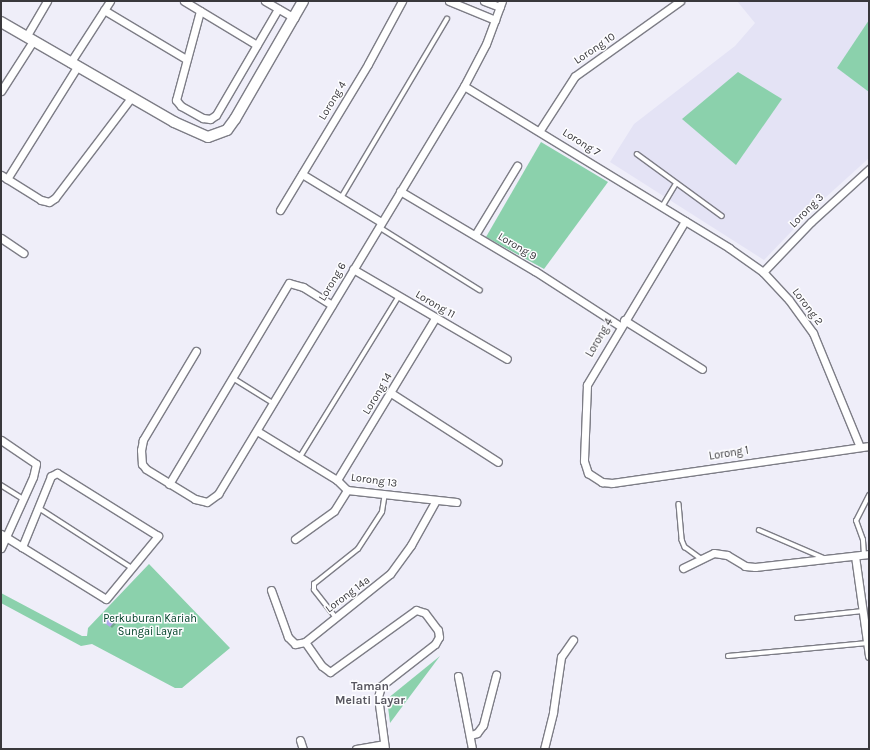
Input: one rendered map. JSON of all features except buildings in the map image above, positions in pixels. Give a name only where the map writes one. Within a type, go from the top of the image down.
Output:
[{"type":"street","points":[[1,91],[29,39],[47,1]]},
{"type":"street","points":[[110,1],[74,65],[4,177],[49,202],[55,198],[130,98]]},
{"type":"street","points":[[184,1],[191,3],[200,11],[257,45]]},
{"type":"street","points":[[265,1],[294,18]]},
{"type":"street","points":[[1,22],[130,98],[198,134],[208,137],[218,135],[227,130],[235,119],[303,1]]},
{"type":"street","name":"Lorong 4","points":[[280,210],[402,1]]},
{"type":"street","points":[[449,1],[495,20]]},
{"type":"street","points":[[484,1],[501,4]]},
{"type":"street","name":"Lorong 10","points":[[540,130],[575,76],[680,1]]},
{"type":"street","name":"Lorong 6","points":[[196,351],[143,440],[140,450],[143,467],[169,484],[202,502],[213,500],[257,431],[464,86],[483,50],[501,4]]},
{"type":"street","points":[[200,11],[176,100],[187,109],[203,118],[210,118],[216,115],[278,9]]},
{"type":"street","points":[[104,10],[186,59]]},
{"type":"street","name":"Lorong 7","points":[[464,86],[540,130],[685,221]]},
{"type":"street","points":[[475,235],[517,166]]},
{"type":"street","points":[[866,171],[869,180]]},
{"type":"street","name":"Lorong 3","points":[[763,272],[811,222],[866,171]]},
{"type":"street","points":[[302,174],[380,224]]},
{"type":"street","name":"Lorong 9","points":[[400,191],[702,369]]},
{"type":"street","name":"Lorong 4","points":[[594,478],[586,470],[584,461],[587,385],[622,323],[685,221]]},
{"type":"street","name":"Lorong 2","points":[[685,221],[763,272],[789,300],[813,333],[860,447]]},
{"type":"street","points":[[1,238],[24,253]]},
{"type":"street","name":"Lorong 11","points":[[353,269],[507,359]]},
{"type":"street","points":[[169,484],[289,283],[303,287],[332,305]]},
{"type":"street","name":"Lorong 14","points":[[337,480],[435,318]]},
{"type":"street","points":[[391,393],[498,462]]},
{"type":"street","name":"Lorong 13","points":[[257,431],[337,480],[347,490],[456,502]]},
{"type":"street","points":[[1,440],[36,464],[23,499],[3,536],[1,548]]},
{"type":"street","name":"Lorong 1","points":[[594,478],[612,483],[869,446]]},
{"type":"street","points":[[3,536],[106,599],[133,568],[157,535],[58,473],[51,476],[22,547]]},
{"type":"street","points":[[295,539],[334,512],[347,490]]},
{"type":"street","name":"Lorong 14a","points":[[305,642],[390,574],[411,545],[436,500]]},
{"type":"street","points":[[683,568],[700,558],[720,554],[755,567],[866,554]]},
{"type":"street","points":[[855,556],[865,607],[869,656]]},
{"type":"street","points":[[270,590],[288,637],[295,644],[305,642],[322,666],[330,672],[416,610],[425,613],[438,630],[439,638],[435,644],[382,686],[378,697],[384,746],[356,749]]},
{"type":"street","points":[[544,749],[553,712],[561,657],[573,640]]},
{"type":"street","points":[[471,735],[477,733],[484,725],[496,675]]},
{"type":"street","points":[[458,676],[463,712],[471,735],[472,749]]},
{"type":"street","points":[[300,740],[303,749]]},
{"type":"lane","points":[[341,198],[447,19]]},
{"type":"lane","points":[[637,154],[676,184],[722,216]]},
{"type":"lane","points":[[662,207],[676,184]]},
{"type":"lane","points":[[380,224],[480,290]]},
{"type":"lane","points":[[300,457],[399,296]]},
{"type":"lane","points":[[233,378],[273,403]]},
{"type":"lane","points":[[1,486],[23,499]]},
{"type":"lane","points":[[336,618],[314,590],[314,584],[358,549],[382,512],[385,494]]},
{"type":"lane","points":[[866,554],[856,521],[869,495]]},
{"type":"lane","points":[[679,504],[682,540],[690,552],[700,558]]},
{"type":"lane","points":[[39,508],[133,568]]},
{"type":"lane","points":[[759,530],[827,559]]},
{"type":"lane","points":[[797,618],[865,607]]},
{"type":"lane","points":[[728,656],[867,643]]},
{"type":"shaded area","points":[[737,1],[869,1],[869,158],[815,207],[764,260],[610,162],[634,124],[735,46],[755,23]]},
{"type":"green space","points":[[869,20],[869,92],[837,68]]},
{"type":"green space","points":[[738,72],[782,99],[736,165],[682,119]]},
{"type":"green space","points":[[541,142],[608,182],[544,269],[486,237]]},
{"type":"green space","name":"Perkuburan Kariah Sungai Layar","points":[[149,564],[230,648],[182,688],[175,688],[92,644],[81,646],[1,603],[1,593],[82,636],[87,636],[88,628]]},
{"type":"green space","points":[[440,656],[390,723],[387,699]]},
{"type":"district","name":"Taman Melati Layar","points":[[370,694]]}]
